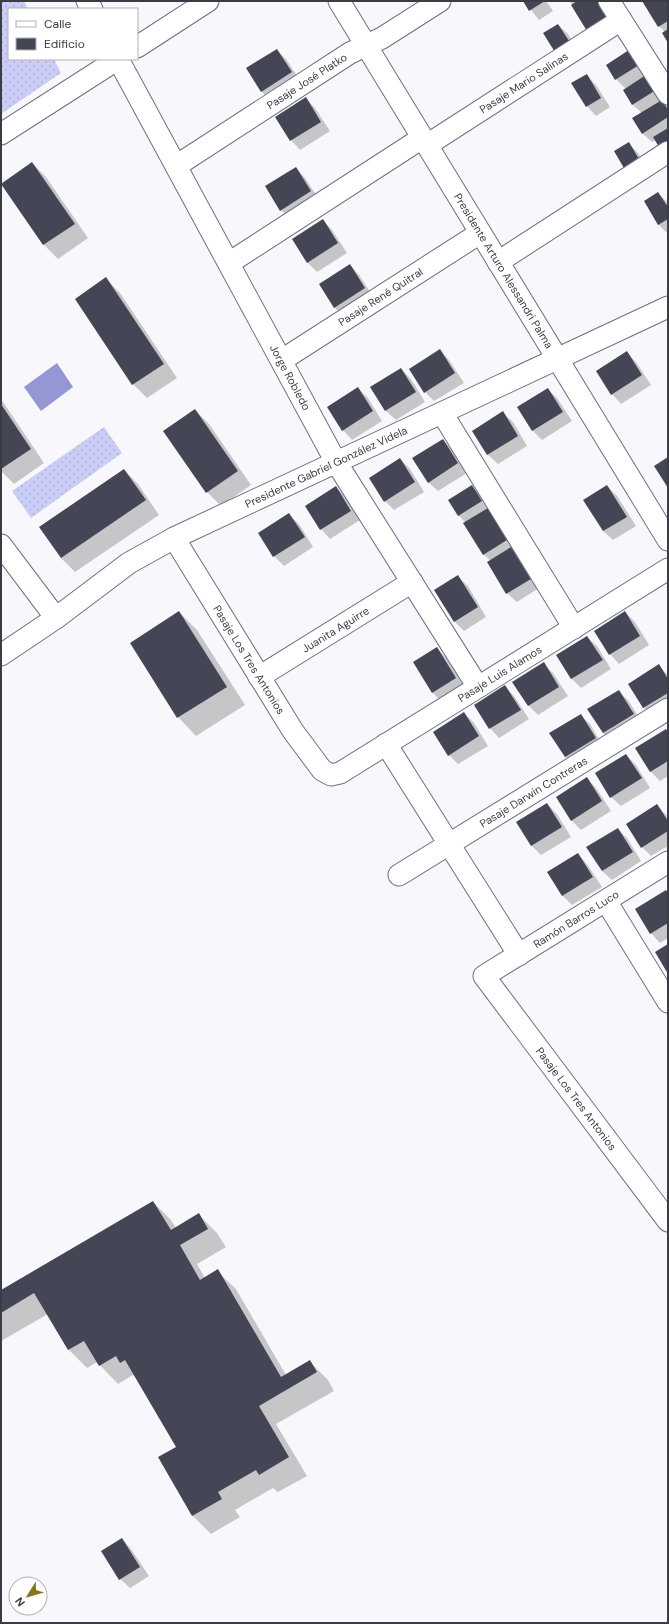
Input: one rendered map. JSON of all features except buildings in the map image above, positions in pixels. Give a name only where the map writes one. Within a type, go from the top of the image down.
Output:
[{"type":"street","points":[[138,46],[208,1]]},
{"type":"street","name":"Presidente Arturo Alessandri Palma","points":[[339,1],[668,540]]},
{"type":"street","name":"Pasaje José Platko","points":[[176,166],[350,53],[382,38],[440,1]]},
{"type":"street","points":[[609,1],[668,94]]},
{"type":"street","name":"Pasaje Mario Salinas","points":[[229,263],[621,20]]},
{"type":"street","points":[[1,134],[116,60]]},
{"type":"street","name":"Jorge Robledo","points":[[119,60],[336,462],[478,687]]},
{"type":"street","points":[[498,262],[668,152]]},
{"type":"street","name":"Pasaje René Quitral","points":[[282,360],[480,233]]},
{"type":"street","name":"Presidente Gabriel González Videla","points":[[1,655],[56,618],[129,563],[174,538],[668,307]]},
{"type":"street","points":[[442,413],[574,628]]},
{"type":"street","name":"Pasaje Los Tres Antonios","points":[[174,538],[297,737],[322,770],[332,775]]},
{"type":"street","points":[[1,545],[56,618]]},
{"type":"street","name":"Pasaje Luis Alamos","points":[[332,775],[340,773],[668,569]]},
{"type":"street","name":"Juanita Aguirre","points":[[259,677],[412,582]]},
{"type":"street","name":"Pasaje Darwin Contreras","points":[[399,875],[668,709]]},
{"type":"street","points":[[386,744],[519,955]]},
{"type":"street","name":"Ramón Barros Luco","points":[[484,976],[668,862]]},
{"type":"street","points":[[606,901],[668,1002]]},
{"type":"street","name":"Pasaje Los Tres Antonios","points":[[484,976],[668,1221]]},
{"type":"shaded area","points":[[1,1],[24,1],[28,8],[8,8],[8,60],[54,60],[61,73],[1,114]]},
{"type":"shaded area","points":[[57,363],[73,387],[41,411],[24,387]]},
{"type":"shaded area","points":[[104,427],[122,453],[31,518],[12,491]]}]
